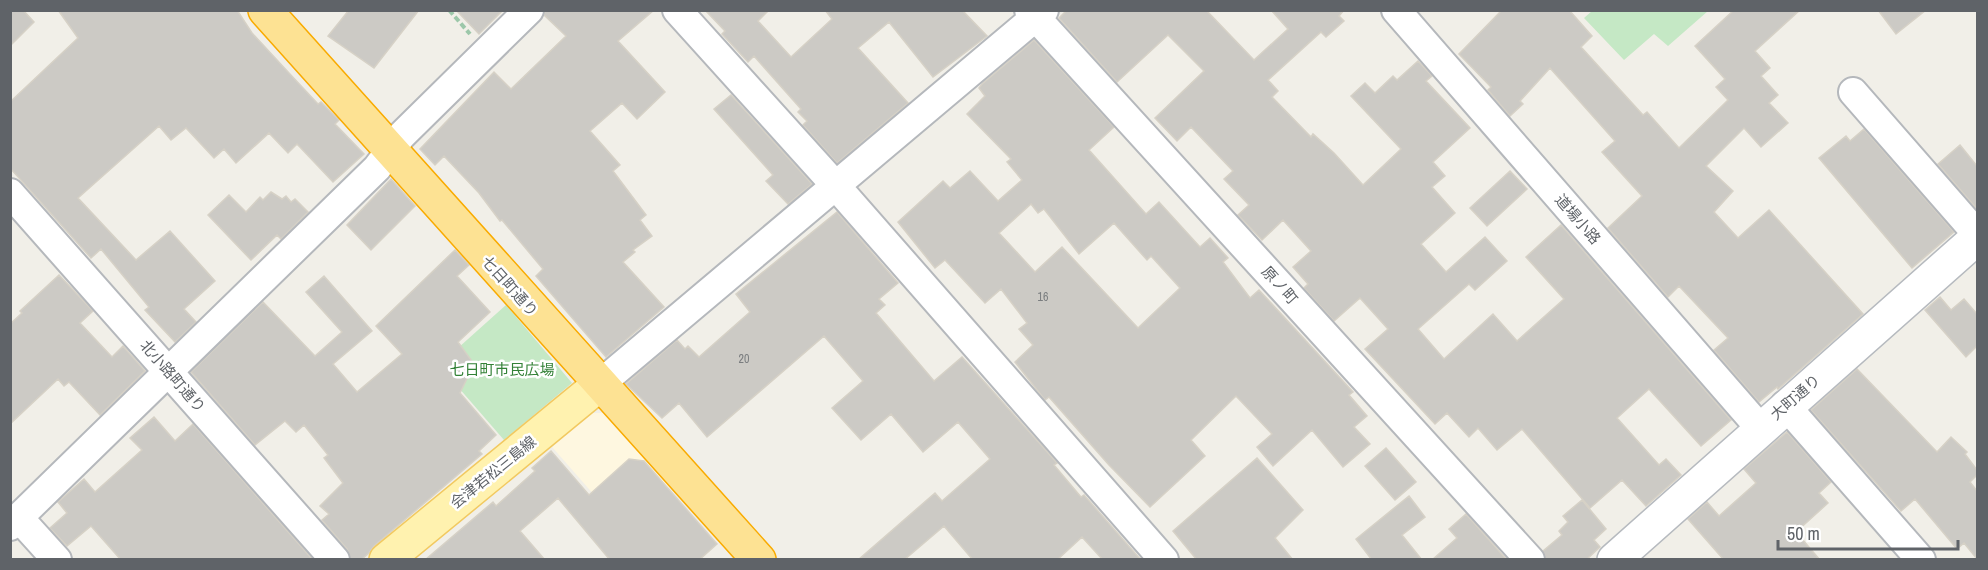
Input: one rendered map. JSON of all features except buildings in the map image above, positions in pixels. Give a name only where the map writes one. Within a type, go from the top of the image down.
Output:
[{"type":"highway","name":"七日町通り","points":[[265,10],[390,152],[759,560]]},
{"type":"main road","name":"会津若松三島線","points":[[386,560],[600,384]]},
{"type":"street","points":[[57,560],[15,522],[168,369],[377,168],[401,136],[529,10]]},
{"type":"street","points":[[677,10],[836,186],[1164,560]]},
{"type":"street","name":"道場小路","points":[[1396,10],[1760,428]]},
{"type":"street","points":[[600,384],[1037,13]]},
{"type":"street","name":"原ノ町","points":[[1037,13],[1530,560]]},
{"type":"street","points":[[1853,92],[1977,236]]},
{"type":"street","name":"北小路町通り","points":[[10,192],[335,560]]},
{"type":"street","name":"大町通り","points":[[1614,560],[1977,236]]},
{"type":"street","points":[[1785,405],[1921,560]]},
{"type":"shaded area","points":[[591,413],[603,413],[670,487],[624,529],[552,447]]},
{"type":"green space","points":[[1592,11],[1708,11],[1668,46],[1654,34],[1624,60],[1584,18]]},
{"type":"green space","name":"七日町市民広場","points":[[506,305],[572,383],[504,440],[439,365]]}]
